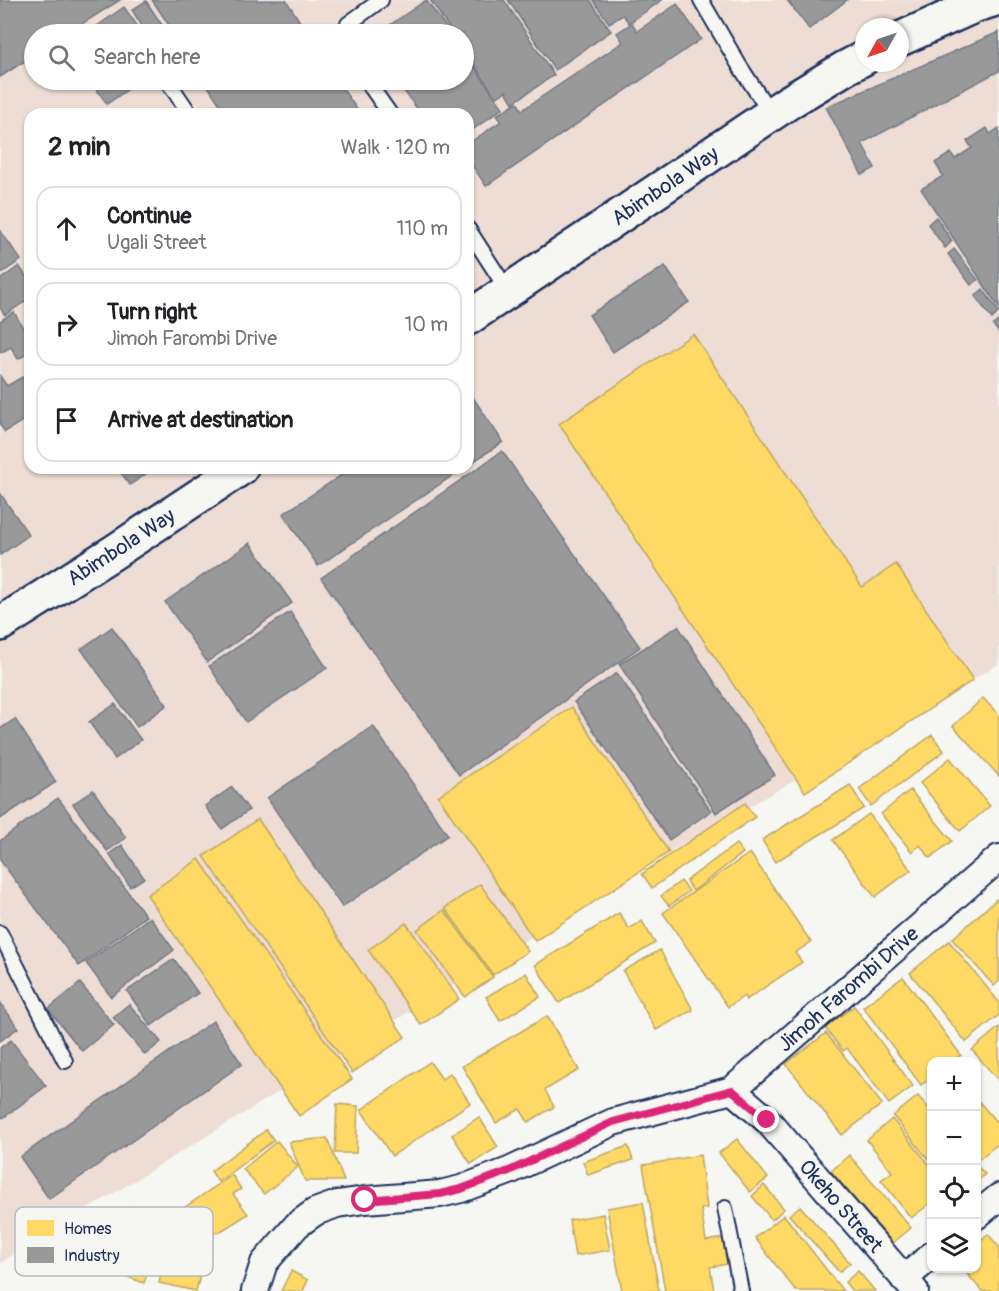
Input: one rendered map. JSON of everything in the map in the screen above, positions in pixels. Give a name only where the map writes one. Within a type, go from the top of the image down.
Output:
[{"type":"street","points":[[909,35],[992,0]]},
{"type":"street","name":"Abimbola Way","points":[[474,314],[771,114],[855,63]]},
{"type":"street","name":"Abimbola Way","points":[[0,624],[232,474]]},
{"type":"street","name":"Jimoh Farombi Drive","points":[[732,1090],[999,858]]},
{"type":"street","points":[[255,1291],[264,1263],[297,1225],[315,1212],[338,1204],[440,1194],[461,1189],[509,1171],[613,1122],[732,1090]]},
{"type":"street","name":"Okeho Street","points":[[732,1090],[767,1120],[909,1285]]},
{"type":"street","points":[[981,1212],[999,1197]]},
{"type":"street","points":[[909,1285],[927,1262]]},
{"type":"lane","points":[[348,24],[381,0]]},
{"type":"lane","points":[[701,0],[771,114]]},
{"type":"lane","points":[[174,90],[186,108]]},
{"type":"lane","points":[[373,90],[386,108]]},
{"type":"lane","points":[[474,238],[508,291]]},
{"type":"lane","points":[[0,933],[65,1062]]},
{"type":"lane","points":[[725,1208],[741,1291]]},
{"type":"shaded area","points":[[0,0],[999,0],[999,664],[671,851],[91,1207],[15,1207],[15,1254],[0,1263]]},
{"type":"building: Homes","points":[[693,334],[862,587],[896,564],[973,680],[805,792],[559,424]]},
{"type":"building: Homes","points":[[983,698],[999,715],[999,776],[953,726]]},
{"type":"building: Homes","points":[[572,707],[669,852],[535,941],[438,796]]},
{"type":"building: Homes","points":[[932,735],[944,751],[871,806],[859,789]]},
{"type":"building: Homes","points":[[950,758],[990,806],[960,831],[920,783]]},
{"type":"building: Homes","points":[[850,785],[864,808],[775,862],[762,840]]},
{"type":"building: Homes","points":[[910,790],[952,841],[930,858],[920,845],[912,852],[881,814]]},
{"type":"building: Homes","points":[[745,803],[755,817],[652,888],[642,874]]},
{"type":"building: Homes","points":[[869,814],[911,870],[875,897],[833,840]]},
{"type":"building: Homes","points":[[258,819],[405,1037],[352,1073],[204,856]]},
{"type":"building: Homes","points":[[736,844],[743,853],[693,891],[686,881]]},
{"type":"building: Homes","points":[[750,853],[811,942],[795,953],[802,962],[746,1000],[744,996],[728,1007],[663,913]]},
{"type":"building: Homes","points":[[199,859],[352,1079],[299,1116],[147,895]]},
{"type":"building: Homes","points":[[681,881],[689,891],[669,906],[661,896]]},
{"type":"building: Homes","points":[[480,884],[528,951],[493,975],[445,908]]},
{"type":"building: Homes","points":[[999,897],[999,981],[994,986],[952,939]]},
{"type":"building: Homes","points":[[444,910],[493,977],[465,997],[417,930]]},
{"type":"building: Homes","points":[[619,913],[629,929],[642,921],[655,943],[559,1003],[535,965]]},
{"type":"building: Homes","points":[[406,923],[459,999],[421,1025],[368,950]]},
{"type":"building: Homes","points":[[949,941],[999,1002],[999,1015],[966,1042],[910,973]]},
{"type":"building: Homes","points":[[660,950],[693,1010],[656,1030],[623,971]]},
{"type":"building: Homes","points":[[526,973],[540,997],[500,1021],[486,997]]},
{"type":"building: Homes","points":[[903,977],[961,1055],[958,1057],[927,1057],[927,1081],[921,1085],[863,1007]]},
{"type":"building: Homes","points":[[854,1006],[913,1086],[889,1104],[847,1048],[843,1051],[825,1028]]},
{"type":"building: Homes","points":[[547,1016],[579,1070],[545,1090],[554,1107],[528,1122],[520,1109],[496,1123],[462,1066]]},
{"type":"building: Homes","points":[[999,1027],[999,1081],[981,1060],[981,1057],[972,1050]]},
{"type":"building: Homes","points":[[826,1033],[882,1104],[842,1135],[786,1064]]},
{"type":"building: Homes","points":[[430,1062],[442,1079],[450,1073],[470,1103],[392,1156],[361,1110]]},
{"type":"building: Homes","points":[[918,1096],[927,1106],[927,1158],[893,1116]]},
{"type":"building: Homes","points":[[337,1104],[358,1106],[356,1153],[335,1153]]},
{"type":"building: Homes","points":[[981,1104],[999,1125],[999,1143],[981,1158]]},
{"type":"building: Homes","points":[[479,1117],[498,1147],[471,1164],[452,1135]]},
{"type":"building: Homes","points":[[892,1119],[927,1162],[927,1206],[911,1218],[881,1180],[892,1172],[867,1140]]},
{"type":"building: Homes","points":[[266,1130],[274,1140],[218,1182],[211,1171]]},
{"type":"building: Homes","points":[[327,1138],[344,1181],[305,1181],[289,1142]]},
{"type":"building: Homes","points":[[737,1139],[768,1178],[750,1192],[719,1153]]},
{"type":"building: Homes","points":[[277,1141],[298,1167],[264,1194],[243,1169]]},
{"type":"building: Homes","points":[[628,1146],[633,1160],[588,1175],[583,1162]]},
{"type":"building: Homes","points":[[700,1155],[707,1208],[701,1209],[706,1241],[723,1238],[728,1264],[710,1267],[714,1291],[665,1291],[643,1165]]},
{"type":"building: Homes","points":[[849,1155],[911,1228],[893,1243],[831,1171]]},
{"type":"building: Homes","points":[[232,1175],[241,1189],[233,1194],[248,1214],[218,1233],[213,1232],[213,1207],[185,1207]]},
{"type":"building: Homes","points":[[764,1185],[784,1209],[772,1220],[752,1196]]},
{"type":"building: Homes","points":[[643,1202],[659,1291],[622,1291],[607,1208]]},
{"type":"building: Homes","points":[[800,1206],[850,1263],[839,1272],[789,1215]]},
{"type":"building: Homes","points":[[603,1214],[610,1250],[575,1256],[569,1220]]},
{"type":"building: Homes","points":[[784,1215],[843,1291],[796,1291],[755,1238]]},
{"type":"building: Homes","points":[[988,1234],[999,1247],[999,1291],[982,1291],[966,1273],[981,1273],[981,1240]]},
{"type":"building: Homes","points":[[291,1271],[308,1280],[303,1291],[281,1291]]},
{"type":"building: Homes","points":[[858,1271],[875,1291],[852,1291],[845,1282]]},
{"type":"building: Homes","points":[[125,1276],[146,1276],[144,1283]]},
{"type":"building: Homes","points":[[161,1276],[200,1276],[196,1291],[159,1283]]},
{"type":"building: Industry","points":[[0,0],[120,0],[82,24],[24,24],[24,61],[0,77]]},
{"type":"building: Industry","points":[[152,0],[286,0],[302,24],[168,24]]},
{"type":"building: Industry","points":[[426,0],[444,24],[391,24]]},
{"type":"building: Industry","points":[[430,0],[504,0],[554,75],[513,103],[506,91],[496,98],[474,64],[474,24],[446,24]]},
{"type":"building: Industry","points":[[508,0],[590,0],[611,31],[555,70]]},
{"type":"building: Industry","points":[[593,0],[662,0],[629,23],[623,15],[609,23]]},
{"type":"building: Industry","points":[[787,0],[847,0],[809,29]]},
{"type":"building: Industry","points":[[146,1],[161,24],[141,24],[132,10]]},
{"type":"building: Industry","points":[[677,4],[701,39],[486,186],[474,168],[474,140],[501,121],[497,115],[517,102],[522,110],[623,42],[617,33],[632,23],[637,31]]},
{"type":"building: Industry","points":[[124,7],[136,24],[100,24]]},
{"type":"building: Industry","points":[[999,32],[999,71],[862,143],[875,168],[862,175],[826,107]]},
{"type":"building: Industry","points":[[474,66],[503,108],[474,129],[474,108],[417,108],[403,90],[474,90]]},
{"type":"building: Industry","points":[[97,90],[127,90],[107,104]]},
{"type":"building: Industry","points":[[210,90],[344,90],[356,108],[222,108]]},
{"type":"building: Industry","points":[[987,128],[990,134],[999,128],[999,308],[921,189],[943,176],[935,163],[951,153],[955,159],[972,148],[967,141]]},
{"type":"building: Industry","points":[[936,217],[952,241],[945,248],[928,224]]},
{"type":"building: Industry","points":[[0,230],[21,260],[0,274]]},
{"type":"building: Industry","points":[[954,249],[978,280],[971,285],[948,254]]},
{"type":"building: Industry","points":[[19,266],[24,273],[24,302],[5,315],[0,308],[0,280]]},
{"type":"building: Industry","points":[[665,266],[689,302],[613,352],[589,315]]},
{"type":"building: Industry","points":[[983,289],[999,312],[992,319],[975,296]]},
{"type":"building: Industry","points":[[14,312],[24,330],[24,356],[18,359],[11,347],[0,353],[0,321]]},
{"type":"building: Industry","points":[[999,320],[999,333],[993,325]]},
{"type":"building: Industry","points":[[0,376],[7,386],[22,377],[24,380],[24,420],[5,432],[0,425]]},
{"type":"building: Industry","points":[[474,399],[503,442],[474,461]]},
{"type":"building: Industry","points":[[502,451],[640,647],[459,775],[321,578],[469,474],[474,474],[474,471]]},
{"type":"building: Industry","points":[[122,474],[146,474],[130,485]]},
{"type":"building: Industry","points":[[343,474],[455,474],[318,566],[283,514]]},
{"type":"building: Industry","points":[[0,493],[29,535],[0,555]]},
{"type":"building: Industry","points":[[250,543],[292,603],[207,662],[165,602]]},
{"type":"building: Industry","points":[[290,612],[327,668],[246,722],[209,666]]},
{"type":"building: Industry","points":[[678,626],[775,775],[716,813],[619,664]]},
{"type":"building: Industry","points":[[112,627],[167,705],[137,727],[81,649]]},
{"type":"building: Industry","points":[[617,673],[711,811],[669,840],[574,702]]},
{"type":"building: Industry","points":[[115,704],[141,740],[115,759],[89,722]]},
{"type":"building: Industry","points":[[15,719],[56,782],[0,819],[0,729]]},
{"type":"building: Industry","points":[[373,726],[448,835],[342,907],[267,798]]},
{"type":"building: Industry","points":[[232,787],[249,810],[222,829],[205,806]]},
{"type":"building: Industry","points":[[93,790],[126,838],[107,851],[73,804]]},
{"type":"building: Industry","points":[[58,798],[146,916],[79,966],[0,860],[0,841]]},
{"type":"building: Industry","points":[[122,845],[144,878],[130,887],[109,854]]},
{"type":"building: Industry","points":[[150,917],[174,950],[111,997],[86,963]]},
{"type":"building: Industry","points":[[174,959],[198,993],[151,1026],[127,991]]},
{"type":"building: Industry","points":[[80,983],[114,1025],[82,1051],[48,1009]]},
{"type":"building: Industry","points":[[0,1002],[18,1028],[0,1041]]},
{"type":"building: Industry","points":[[129,1004],[161,1042],[145,1055],[113,1017]]},
{"type":"building: Industry","points":[[213,1021],[242,1064],[49,1199],[20,1157]]},
{"type":"building: Industry","points":[[11,1040],[46,1086],[3,1118],[0,1114],[0,1048]]},
{"type":"route","points":[[365,1200],[440,1194],[461,1189],[509,1171],[613,1122],[732,1090],[767,1120]]}]
